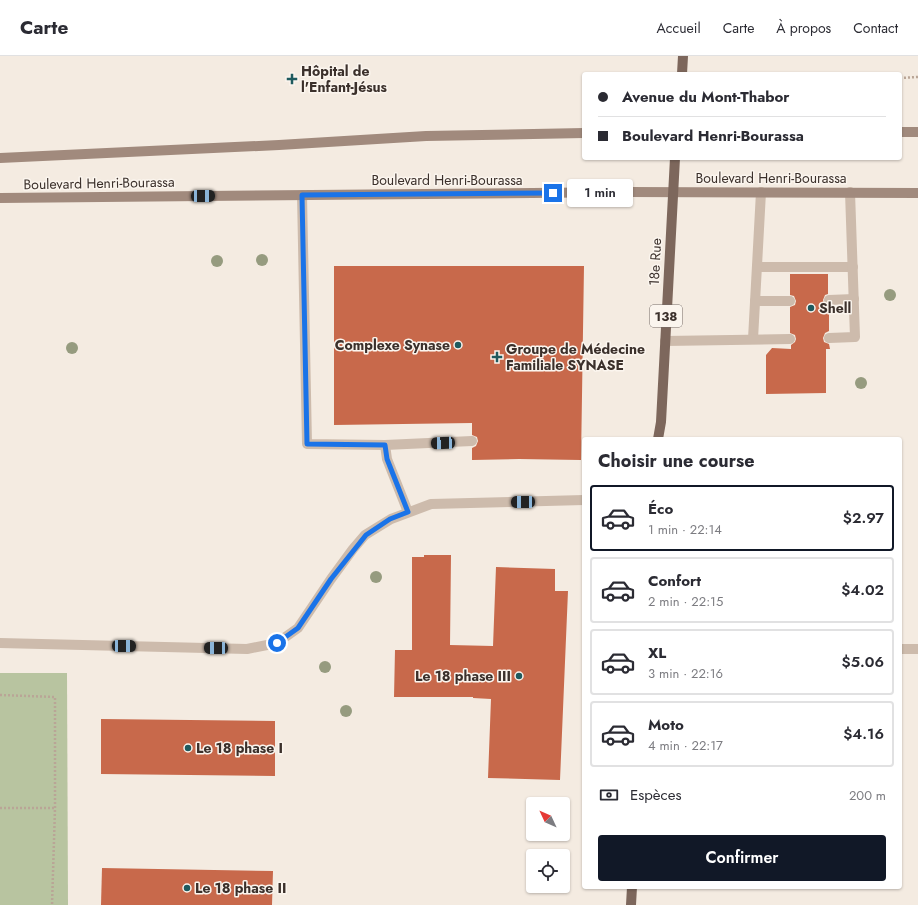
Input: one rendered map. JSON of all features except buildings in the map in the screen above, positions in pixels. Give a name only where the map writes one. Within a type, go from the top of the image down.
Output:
[{"type":"main road","points":[[682,72],[684,56]]},
{"type":"main road","points":[[902,132],[918,132]]},
{"type":"main road","name":"Boulevard Henri-Bourassa","points":[[0,158],[280,145],[426,136],[582,133]]},
{"type":"main road","name":"18e Rue","points":[[658,437],[661,422],[675,160]]},
{"type":"main road","name":"Boulevard Henri-Bourassa","points":[[0,198],[673,192],[918,193]]},
{"type":"main road","points":[[631,905],[632,889]]},
{"type":"street","points":[[753,339],[761,192]]},
{"type":"street","points":[[829,338],[855,337],[850,192]]},
{"type":"street","points":[[302,195],[307,444],[385,445],[472,441]]},
{"type":"street","points":[[757,267],[853,267]]},
{"type":"street","points":[[829,300],[854,299]]},
{"type":"street","points":[[755,301],[790,301]]},
{"type":"street","points":[[665,341],[790,339]]},
{"type":"street","points":[[385,445],[387,459],[408,512]]},
{"type":"street","points":[[0,643],[247,649],[277,643],[298,628],[331,579],[366,535],[390,519],[430,504],[582,500]]},
{"type":"street","points":[[902,649],[918,649]]},
{"type":"path","points":[[902,78],[918,78]]},
{"type":"path","points":[[0,695],[55,697],[55,808],[52,905]]},
{"type":"path","points":[[0,808],[55,808]]},
{"type":"green space","points":[[0,673],[67,673],[68,905],[0,905]]},
{"type":"place","name":"Hôpital de l'Enfant-Jésus","points":[[292,79]]},
{"type":"place","name":"Shell","points":[[811,308]]},
{"type":"place","name":"Complexe Synase","points":[[458,345]]},
{"type":"place","name":"Groupe de Médecine Familiale SYNASE","points":[[497,357]]},
{"type":"place","name":"Le 18 phase III","points":[[519,676]]},
{"type":"place","name":"Le 18 phase I","points":[[188,748]]},
{"type":"place","name":"Le 18 phase II","points":[[187,888]]},
{"type":"route","points":[[277,643],[298,628],[331,579],[366,535],[390,519],[408,512],[387,459],[385,445],[307,444],[302,195],[553,193]]}]
